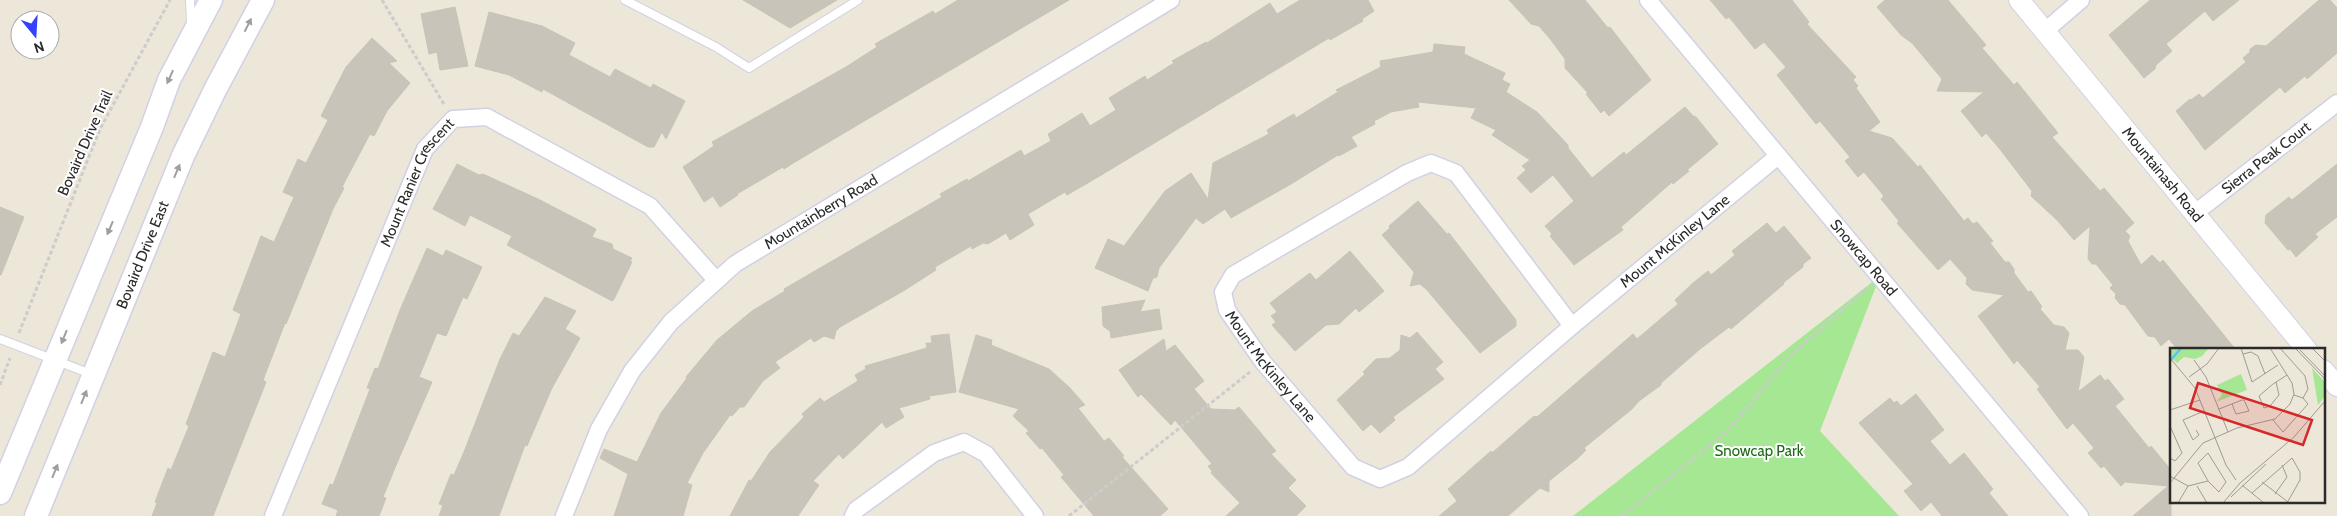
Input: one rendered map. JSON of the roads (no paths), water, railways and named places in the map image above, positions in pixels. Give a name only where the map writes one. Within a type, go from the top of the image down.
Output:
[{"type":"main road","points":[[0,493],[152,127],[169,80],[211,0]]},
{"type":"main road","name":"Bovaird Drive East","points":[[36,516],[183,156],[214,90],[263,0]]},
{"type":"street","name":"Mountainberry Road","points":[[564,516],[599,429],[621,388],[671,322],[716,280],[754,252],[1171,0]]},
{"type":"street","name":"Snowcap Road","points":[[1648,0],[2080,516]]},
{"type":"street","name":"Mountainash Road","points":[[2019,0],[2305,348]]},
{"type":"street","points":[[2045,31],[2080,0]]},
{"type":"street","name":"Sierra Peak Court","points":[[2195,213],[2337,103]]},
{"type":"street","name":"Mount Ranier Crescent","points":[[273,516],[425,149],[453,119],[487,117],[650,206],[716,280]]},
{"type":"street","name":"Mount McKinley Lane","points":[[1572,326],[1456,173],[1431,163],[1407,173],[1233,275],[1223,292],[1227,310],[1262,362],[1353,467],[1380,479],[1408,467],[1572,326],[1778,156]]},
{"type":"street","points":[[2324,371],[2337,386]]},
{"type":"street","points":[[853,516],[856,510],[934,453],[964,442],[986,454],[1035,516]]},
{"type":"lane","points":[[190,0],[192,33]]},
{"type":"lane","points":[[625,0],[716,47],[749,68],[858,0]]},
{"type":"lane","points":[[0,338],[93,375]]},
{"type":"park label","name":"Snowcap Park","points":[[1759,451]]}]
